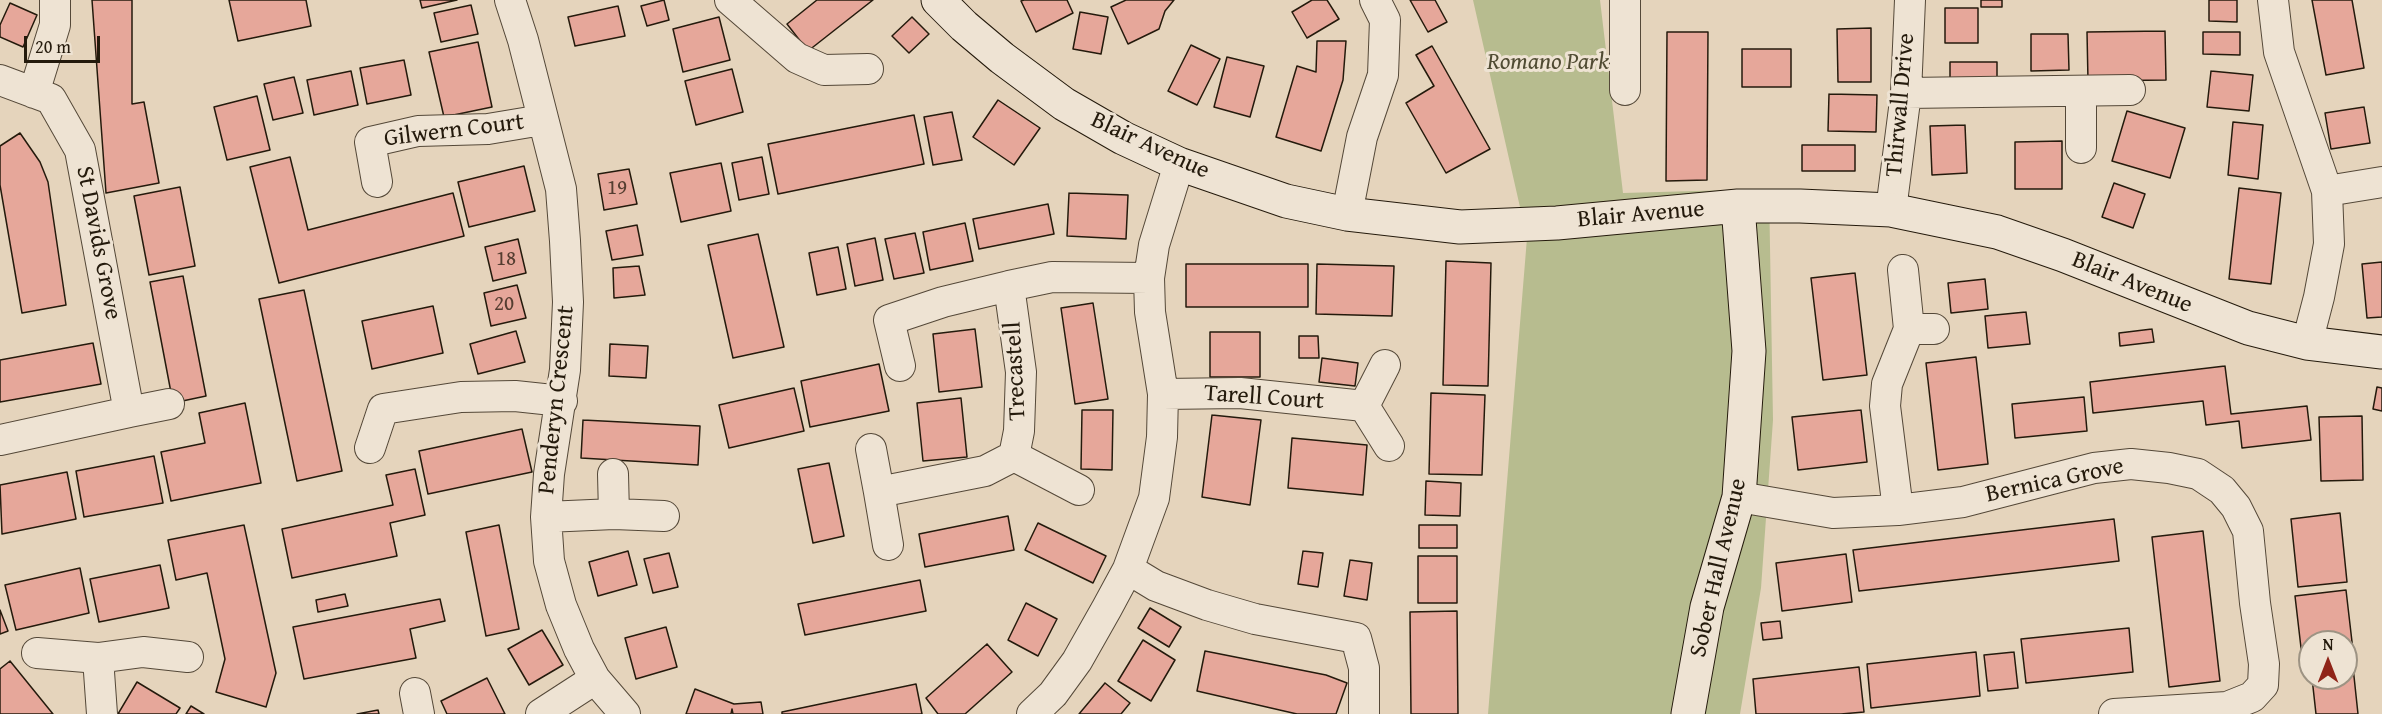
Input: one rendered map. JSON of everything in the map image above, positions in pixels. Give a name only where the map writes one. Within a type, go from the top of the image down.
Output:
[{"type":"street","points":[[34,93],[55,25],[55,0]]},
{"type":"street","points":[[730,0],[797,58],[824,70],[868,69]]},
{"type":"street","name":"Blair Avenue","points":[[938,0],[964,26],[1002,58],[1064,104],[1123,138],[1179,164],[1286,201],[1347,214],[1460,227],[1557,223],[1738,206],[1891,210],[1997,232],[2063,255],[2248,328],[2307,343],[2382,352]]},
{"type":"street","points":[[1347,214],[1362,137],[1383,75],[1385,20],[1375,0]]},
{"type":"street","points":[[1625,0],[1625,90]]},
{"type":"street","name":"Thirwall Drive","points":[[1891,210],[1906,93],[1910,0]]},
{"type":"street","points":[[2273,0],[2279,52],[2326,191],[2329,244],[2307,343]]},
{"type":"street","name":"Penderyn Crescent","points":[[515,1],[542,120],[561,189],[565,242],[568,302],[562,401],[549,474],[546,516],[549,561],[561,605],[595,679],[625,714]]},
{"type":"street","name":"St Davids Grove","points":[[0,80],[51,99],[81,150],[129,412]]},
{"type":"street","points":[[1906,93],[2130,90]]},
{"type":"street","points":[[2081,91],[2081,148]]},
{"type":"street","name":"Gilwern Court","points":[[377,182],[370,142],[418,131],[488,129],[542,120]]},
{"type":"street","points":[[1032,714],[1053,694],[1077,661],[1128,569],[1154,498],[1162,437],[1163,394],[1150,312],[1149,278],[1154,245],[1179,164]]},
{"type":"street","points":[[2326,191],[2382,182]]},
{"type":"street","name":"Sober Hall Avenue","points":[[1688,714],[1707,608],[1739,497],[1749,351],[1738,206]]},
{"type":"street","points":[[1898,510],[1885,406],[1887,384],[1922,329],[1903,270]]},
{"type":"street","name":"Trecastell","points":[[900,366],[889,320],[943,302],[1052,277],[1149,278]]},
{"type":"street","name":"Trecastell","points":[[1009,286],[1020,372],[1019,432],[1014,456]]},
{"type":"street","points":[[1385,365],[1364,406],[1389,446]]},
{"type":"street","name":"Tarell Court","points":[[1163,394],[1240,393],[1364,406]]},
{"type":"street","points":[[370,448],[383,409],[461,397],[515,396],[562,401]]},
{"type":"street","points":[[0,440],[169,404]]},
{"type":"street","points":[[871,449],[888,544]]},
{"type":"street","name":"Trecastell","points":[[1014,456],[1079,490]]},
{"type":"street","name":"Trecastell","points":[[879,492],[985,471],[1014,456]]},
{"type":"street","name":"Bernica Grove","points":[[1739,497],[1833,513],[1898,510],[1964,502],[2094,468],[2131,464],[2198,474],[2222,490],[2236,507],[2248,531],[2264,664],[2263,685],[2252,697],[2227,707],[2114,714]]},
{"type":"street","points":[[613,474],[614,514]]},
{"type":"street","points":[[546,516],[614,514],[664,516]]},
{"type":"street","points":[[1128,569],[1156,586],[1208,605],[1255,618],[1356,638],[1364,668],[1364,714]]},
{"type":"street","points":[[37,653],[98,658],[143,652],[188,657]]},
{"type":"street","points":[[98,658],[102,714]]},
{"type":"street","points":[[541,714],[595,679]]},
{"type":"green space","name":"Romano Park","points":[[1473,0],[1600,0],[1623,193],[1769,189],[1773,420],[1761,588],[1740,714],[1488,714],[1527,238]]},
{"type":"building","points":[[92,0],[132,0],[132,104],[144,102],[159,183],[106,193]]},
{"type":"building","points":[[229,0],[306,0],[311,26],[238,41]]},
{"type":"building","points":[[420,0],[457,0],[422,8]]},
{"type":"building","points":[[664,0],[669,20],[647,26],[641,6]]},
{"type":"building","points":[[817,0],[873,0],[808,51],[787,24]]},
{"type":"building","points":[[1067,0],[1073,13],[1036,32],[1021,1]]},
{"type":"building","points":[[1126,0],[1174,0],[1165,11],[1159,29],[1128,44],[1111,7]]},
{"type":"building","points":[[1312,0],[1327,0],[1339,19],[1307,38],[1292,12]]},
{"type":"building","points":[[1410,0],[1435,0],[1447,22],[1428,32]]},
{"type":"building","points":[[1981,0],[2002,0],[2002,7],[1981,7]]},
{"type":"building","points":[[2209,0],[2237,0],[2237,22],[2209,21]]},
{"type":"building","points":[[2312,0],[2352,0],[2364,68],[2326,75]]},
{"type":"building","points":[[10,3],[37,15],[23,47],[0,37],[0,25]]},
{"type":"building","points":[[471,5],[478,34],[441,42],[434,13]]},
{"type":"building","points":[[618,6],[625,36],[575,46],[568,17]]},
{"type":"building","points":[[1945,8],[1978,8],[1978,43],[1945,43]]},
{"type":"building","points":[[1080,12],[1108,17],[1101,54],[1073,49]]},
{"type":"building","points":[[719,17],[730,60],[683,72],[673,29]]},
{"type":"building","points":[[912,17],[929,34],[909,53],[892,36]]},
{"type":"building","points":[[1871,28],[1871,82],[1838,82],[1837,29]]},
{"type":"building","points":[[2165,31],[2166,80],[2088,81],[2087,32]]},
{"type":"building","points":[[1667,32],[1708,32],[1707,180],[1666,181]]},
{"type":"building","points":[[2203,32],[2240,32],[2240,55],[2203,54]]},
{"type":"building","points":[[2031,34],[2068,34],[2069,70],[2031,71]]},
{"type":"building","points":[[1317,41],[1346,41],[1343,80],[1321,151],[1276,137],[1297,66],[1316,72]]},
{"type":"building","points":[[478,42],[492,107],[444,117],[429,52]]},
{"type":"building","points":[[1191,45],[1220,59],[1197,105],[1168,91]]},
{"type":"building","points":[[1432,46],[1490,149],[1446,173],[1406,103],[1434,86],[1416,55]]},
{"type":"building","points":[[1742,49],[1791,49],[1791,87],[1742,87]]},
{"type":"building","points":[[1227,57],[1264,66],[1250,117],[1214,107]]},
{"type":"building","points":[[404,60],[411,95],[367,104],[360,68]]},
{"type":"building","points":[[1950,62],[1997,62],[1997,84],[1950,84]]},
{"type":"building","points":[[732,69],[743,112],[696,125],[685,81]]},
{"type":"building","points":[[351,71],[358,105],[314,115],[307,80]]},
{"type":"building","points":[[2211,71],[2253,75],[2249,111],[2207,107]]},
{"type":"building","points":[[294,77],[303,113],[273,120],[264,84]]},
{"type":"building","points":[[1829,94],[1877,95],[1876,132],[1828,131]]},
{"type":"building","points":[[257,96],[270,150],[227,160],[214,107]]},
{"type":"building","points":[[998,100],[1040,128],[1014,165],[973,137]]},
{"type":"building","points":[[2364,107],[2370,143],[2331,149],[2325,113]]},
{"type":"building","points":[[2127,111],[2185,128],[2170,178],[2112,161]]},
{"type":"building","points":[[952,112],[962,160],[933,165],[924,117]]},
{"type":"building","points":[[914,115],[924,164],[778,194],[768,144]]},
{"type":"building","points":[[2233,122],[2263,125],[2258,179],[2228,175]]},
{"type":"building","points":[[1965,125],[1967,173],[1932,175],[1930,126]]},
{"type":"building","points":[[20,133],[40,162],[48,182],[66,305],[22,313],[0,185],[0,146]]},
{"type":"building","points":[[2062,141],[2062,189],[2015,189],[2015,142]]},
{"type":"building","points":[[1802,145],[1855,145],[1855,171],[1802,171]]},
{"type":"building","points":[[290,157],[308,230],[453,193],[464,236],[279,283],[250,167]]},
{"type":"building","points":[[762,157],[769,194],[739,200],[732,163]]},
{"type":"building","points":[[721,163],[731,211],[681,222],[670,173]]},
{"type":"building","points":[[524,166],[535,211],[469,227],[458,182]]},
{"type":"building","points":[[629,169],[637,204],[604,210],[598,174]]},
{"type":"building","points":[[2114,183],[2145,194],[2133,228],[2102,217]]},
{"type":"building","points":[[180,187],[195,266],[149,275],[134,196]]},
{"type":"building","points":[[2239,188],[2281,193],[2271,284],[2229,279]]},
{"type":"building","points":[[1069,193],[1128,195],[1126,239],[1067,236]]},
{"type":"building","points":[[1048,204],[1054,234],[979,249],[973,219]]},
{"type":"building","points":[[965,223],[973,261],[930,270],[923,232]]},
{"type":"building","points":[[637,225],[643,255],[612,260],[606,231]]},
{"type":"building","points":[[915,233],[924,273],[894,279],[885,239]]},
{"type":"building","points":[[758,234],[784,347],[733,358],[708,245]]},
{"type":"building","points":[[875,238],[883,280],[855,286],[847,244]]},
{"type":"building","points":[[518,239],[526,273],[493,281],[485,247]]},
{"type":"building","points":[[838,247],[846,289],[817,295],[809,253]]},
{"type":"building","points":[[1446,261],[1491,263],[1488,386],[1443,385]]},
{"type":"building","points":[[2382,262],[2382,317],[2367,318],[2362,264]]},
{"type":"building","points":[[1186,264],[1308,264],[1308,307],[1186,307]]},
{"type":"building","points":[[1317,264],[1394,266],[1392,316],[1316,314]]},
{"type":"building","points":[[639,266],[645,295],[614,298],[613,268]]},
{"type":"building","points":[[1855,273],[1867,375],[1823,380],[1811,278]]},
{"type":"building","points":[[183,276],[206,396],[173,403],[150,282]]},
{"type":"building","points":[[1985,279],[1988,309],[1951,313],[1948,283]]},
{"type":"building","points":[[517,285],[526,318],[491,326],[484,293]]},
{"type":"building","points":[[304,290],[342,471],[297,481],[259,299]]},
{"type":"building","points":[[1093,303],[1108,399],[1075,404],[1061,308]]},
{"type":"building","points":[[433,306],[443,353],[372,369],[362,321]]},
{"type":"building","points":[[2026,312],[2030,344],[1988,348],[1985,316]]},
{"type":"building","points":[[975,329],[982,387],[939,392],[933,334]]},
{"type":"building","points":[[2152,329],[2154,342],[2120,346],[2119,333]]},
{"type":"building","points":[[516,331],[525,362],[478,374],[470,344]]},
{"type":"building","points":[[1210,332],[1260,332],[1260,377],[1210,377]]},
{"type":"building","points":[[1299,336],[1318,336],[1319,358],[1299,358]]},
{"type":"building","points":[[93,343],[101,384],[0,402],[0,360]]},
{"type":"building","points":[[610,344],[648,346],[646,378],[609,376]]},
{"type":"building","points":[[1976,357],[1988,464],[1938,470],[1926,363]]},
{"type":"building","points":[[1322,358],[1358,363],[1355,386],[1319,382]]},
{"type":"building","points":[[879,364],[889,411],[810,427],[801,381]]},
{"type":"building","points":[[2225,366],[2231,414],[2307,406],[2311,440],[2242,448],[2239,421],[2206,425],[2203,401],[2093,413],[2090,382]]},
{"type":"building","points":[[2377,387],[2382,388],[2382,411],[2373,409]]},
{"type":"building","points":[[794,388],[804,431],[729,448],[719,405]]},
{"type":"building","points":[[1431,393],[1485,395],[1482,475],[1429,474]]},
{"type":"building","points":[[2084,397],[2087,431],[2015,438],[2012,404]]},
{"type":"building","points":[[961,398],[967,457],[923,461],[917,403]]},
{"type":"building","points":[[245,403],[261,483],[171,501],[161,452],[205,443],[199,413]]},
{"type":"building","points":[[1082,410],[1113,410],[1112,470],[1081,469]]},
{"type":"building","points":[[1861,410],[1867,462],[1798,470],[1792,417]]},
{"type":"building","points":[[1212,415],[1261,420],[1250,505],[1202,497]]},
{"type":"building","points":[[2362,416],[2363,480],[2321,481],[2319,417]]},
{"type":"building","points":[[583,420],[700,426],[698,465],[581,458]]},
{"type":"building","points":[[522,429],[532,472],[428,494],[419,451]]},
{"type":"building","points":[[1292,438],[1367,445],[1363,495],[1288,488]]},
{"type":"building","points":[[154,456],[163,503],[84,517],[76,471]]},
{"type":"building","points":[[829,463],[844,536],[813,543],[798,469]]},
{"type":"building","points":[[415,469],[425,515],[390,523],[397,556],[292,578],[282,529],[393,505],[386,475]]},
{"type":"building","points":[[67,472],[76,519],[2,534],[0,485]]},
{"type":"building","points":[[1426,481],[1461,483],[1460,516],[1425,515]]},
{"type":"building","points":[[2340,513],[2347,582],[2298,587],[2291,519]]},
{"type":"building","points":[[1008,516],[1014,550],[925,567],[919,534]]},
{"type":"building","points":[[2114,519],[2119,561],[1859,591],[1853,550]]},
{"type":"building","points":[[1038,523],[1106,556],[1093,583],[1025,550]]},
{"type":"building","points":[[244,525],[276,673],[266,707],[216,692],[225,659],[207,573],[176,580],[168,540]]},
{"type":"building","points":[[499,525],[519,629],[486,636],[466,532]]},
{"type":"building","points":[[1419,525],[1457,525],[1457,548],[1419,548]]},
{"type":"building","points":[[2203,531],[2220,681],[2169,687],[2152,537]]},
{"type":"building","points":[[628,551],[637,585],[598,596],[589,562]]},
{"type":"building","points":[[1303,551],[1323,553],[1318,587],[1298,584]]},
{"type":"building","points":[[669,553],[678,587],[653,593],[644,559]]},
{"type":"building","points":[[1846,554],[1852,602],[1782,611],[1776,563]]},
{"type":"building","points":[[1418,556],[1457,556],[1457,603],[1418,603]]},
{"type":"building","points":[[1350,560],[1372,563],[1367,600],[1344,596]]},
{"type":"building","points":[[160,565],[169,608],[99,622],[90,579]]},
{"type":"building","points":[[80,568],[89,613],[16,630],[5,585]]},
{"type":"building","points":[[920,580],[926,611],[805,635],[798,604]]},
{"type":"building","points":[[2346,590],[2351,630],[2299,630],[2295,596]]},
{"type":"building","points":[[345,594],[348,606],[318,612],[316,600]]},
{"type":"building","points":[[440,599],[445,621],[410,629],[416,658],[304,679],[293,627]]},
{"type":"building","points":[[1026,603],[1057,619],[1038,656],[1008,640]]},
{"type":"building","points":[[1150,608],[1181,627],[1169,647],[1138,628]]},
{"type":"building","points":[[0,610],[8,631],[0,634]]},
{"type":"building","points":[[1457,611],[1458,714],[1411,714],[1410,612]]},
{"type":"building","points":[[1780,621],[1782,638],[1763,640],[1761,623]]},
{"type":"building","points":[[666,627],[677,667],[636,679],[625,638]]},
{"type":"building","points":[[2129,628],[2133,672],[2026,683],[2021,639]]},
{"type":"building","points":[[542,630],[563,665],[529,685],[508,649]]},
{"type":"building","points":[[1143,640],[1175,660],[1151,701],[1118,681]]},
{"type":"building","points":[[987,644],[1012,672],[965,714],[938,714],[926,698]]},
{"type":"building","points":[[1205,651],[1326,675],[1347,683],[1336,714],[1297,714],[1197,691]]},
{"type":"building","points":[[1976,652],[1980,696],[1871,708],[1867,664]]},
{"type":"building","points":[[2014,652],[2018,688],[1988,691],[1984,655]]},
{"type":"building","points":[[10,661],[53,714],[0,714],[0,669]]},
{"type":"building","points":[[1859,667],[1864,712],[1756,714],[1753,679]]},
{"type":"building","points":[[487,678],[505,714],[447,714],[441,701]]},
{"type":"building","points":[[137,682],[180,708],[176,714],[118,714]]},
{"type":"building","points":[[1105,683],[1130,703],[1121,714],[1079,714]]},
{"type":"building","points":[[916,684],[922,714],[782,714],[782,712]]},
{"type":"building","points":[[695,689],[734,704],[761,702],[763,714],[733,714],[732,709],[731,714],[686,714]]},
{"type":"building","points":[[2313,690],[2355,690],[2358,714],[2316,714]]},
{"type":"building","points":[[191,706],[204,714],[186,714]]},
{"type":"building","points":[[378,710],[379,714],[357,714]]}]
